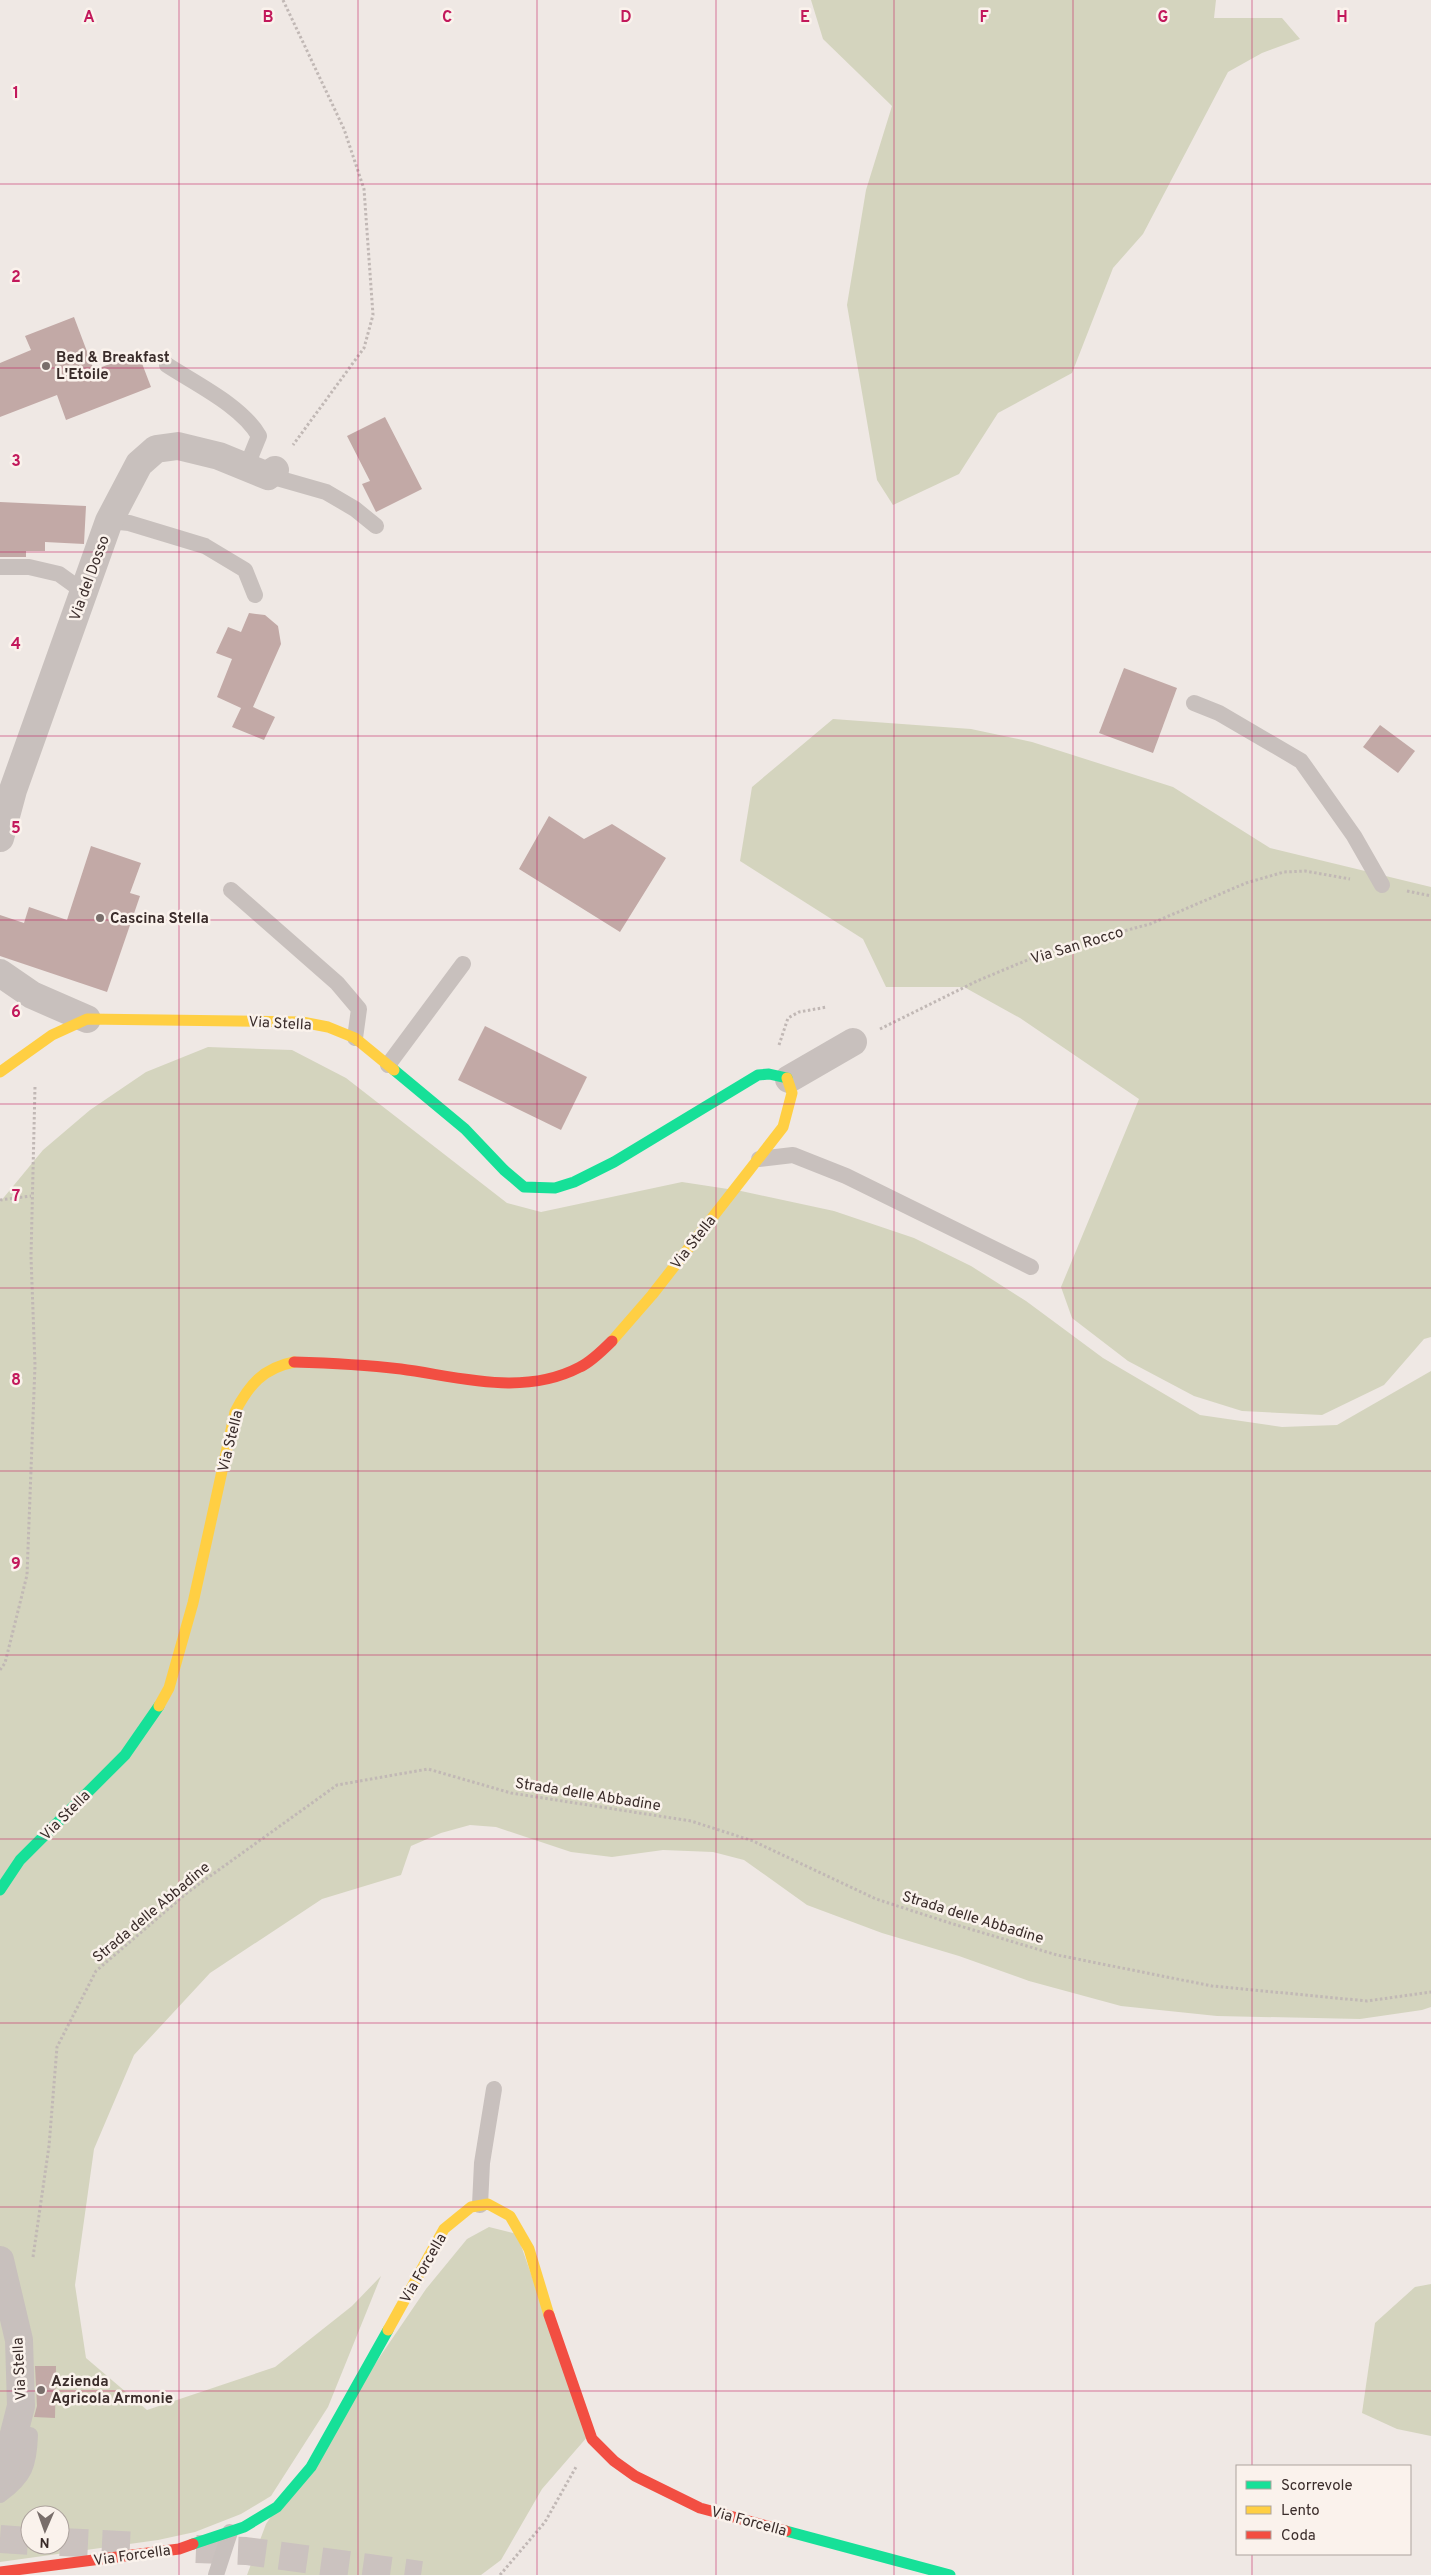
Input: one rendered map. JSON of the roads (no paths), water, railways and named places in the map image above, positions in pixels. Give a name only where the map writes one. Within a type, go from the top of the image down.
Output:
[{"type":"street","name":"Via del Dosso","points":[[0,838],[6,789],[84,592],[109,521],[139,464],[156,449],[178,446],[219,456],[264,471]]},
{"type":"street","points":[[0,972],[32,995],[87,1019]]},
{"type":"street","name":"Via Stella","points":[[0,1072],[31,1048],[52,1035],[87,1019],[302,1022],[328,1026],[355,1038],[388,1065],[465,1129],[504,1170],[524,1187],[540,1189],[555,1188],[574,1182],[614,1162],[758,1075],[769,1074],[789,1079],[792,1093],[783,1127],[759,1159],[652,1295],[612,1342],[581,1367],[556,1377],[526,1384],[501,1384],[398,1369],[295,1362],[278,1365],[246,1390],[235,1412],[192,1603],[169,1688],[152,1718],[125,1755],[20,1860],[0,1890]]},
{"type":"street","points":[[789,1079],[853,1042]]},
{"type":"street","name":"Via Forcella","points":[[0,2572],[179,2548],[244,2527],[277,2507],[311,2467],[444,2229],[471,2207],[488,2204],[510,2216],[529,2249],[551,2324],[592,2439],[614,2461],[635,2476],[668,2494],[700,2508],[950,2575]]},
{"type":"street","name":"Via Stella","points":[[0,2260],[19,2340],[21,2406],[5,2469],[0,2475]]},
{"type":"lane","points":[[167,364],[242,414],[253,426],[259,436],[264,471],[326,492],[355,509],[376,526]]},
{"type":"lane","points":[[109,521],[129,523],[205,546],[245,570],[255,595]]},
{"type":"lane","points":[[0,567],[29,567],[60,574],[84,592]]},
{"type":"lane","points":[[1194,703],[1219,713],[1301,761],[1354,836],[1382,885]]},
{"type":"lane","points":[[231,890],[337,983],[359,1009],[355,1038]]},
{"type":"lane","points":[[388,1065],[463,964]]},
{"type":"lane","points":[[759,1159],[792,1155],[846,1176],[1031,1267]]},
{"type":"lane","points":[[480,2205],[482,2163],[494,2089]]},
{"type":"lane","points":[[0,2495],[17,2483],[27,2467],[30,2435]]},
{"type":"lane","points":[[216,2575],[230,2532]]},
{"type":"tunnel","points":[[0,2539],[20,2540]]},
{"type":"tunnel","points":[[70,2542],[143,2546]]},
{"type":"tunnel","points":[[196,2549],[246,2551],[421,2575]]},
{"type":"place","name":"Bed & Breakfast L'Etoile","points":[[46,366]]},
{"type":"place","name":"Cascina Stella","points":[[100,918]]},
{"type":"place","name":"Azienda Agricola Armonie","points":[[41,2390]]}]
